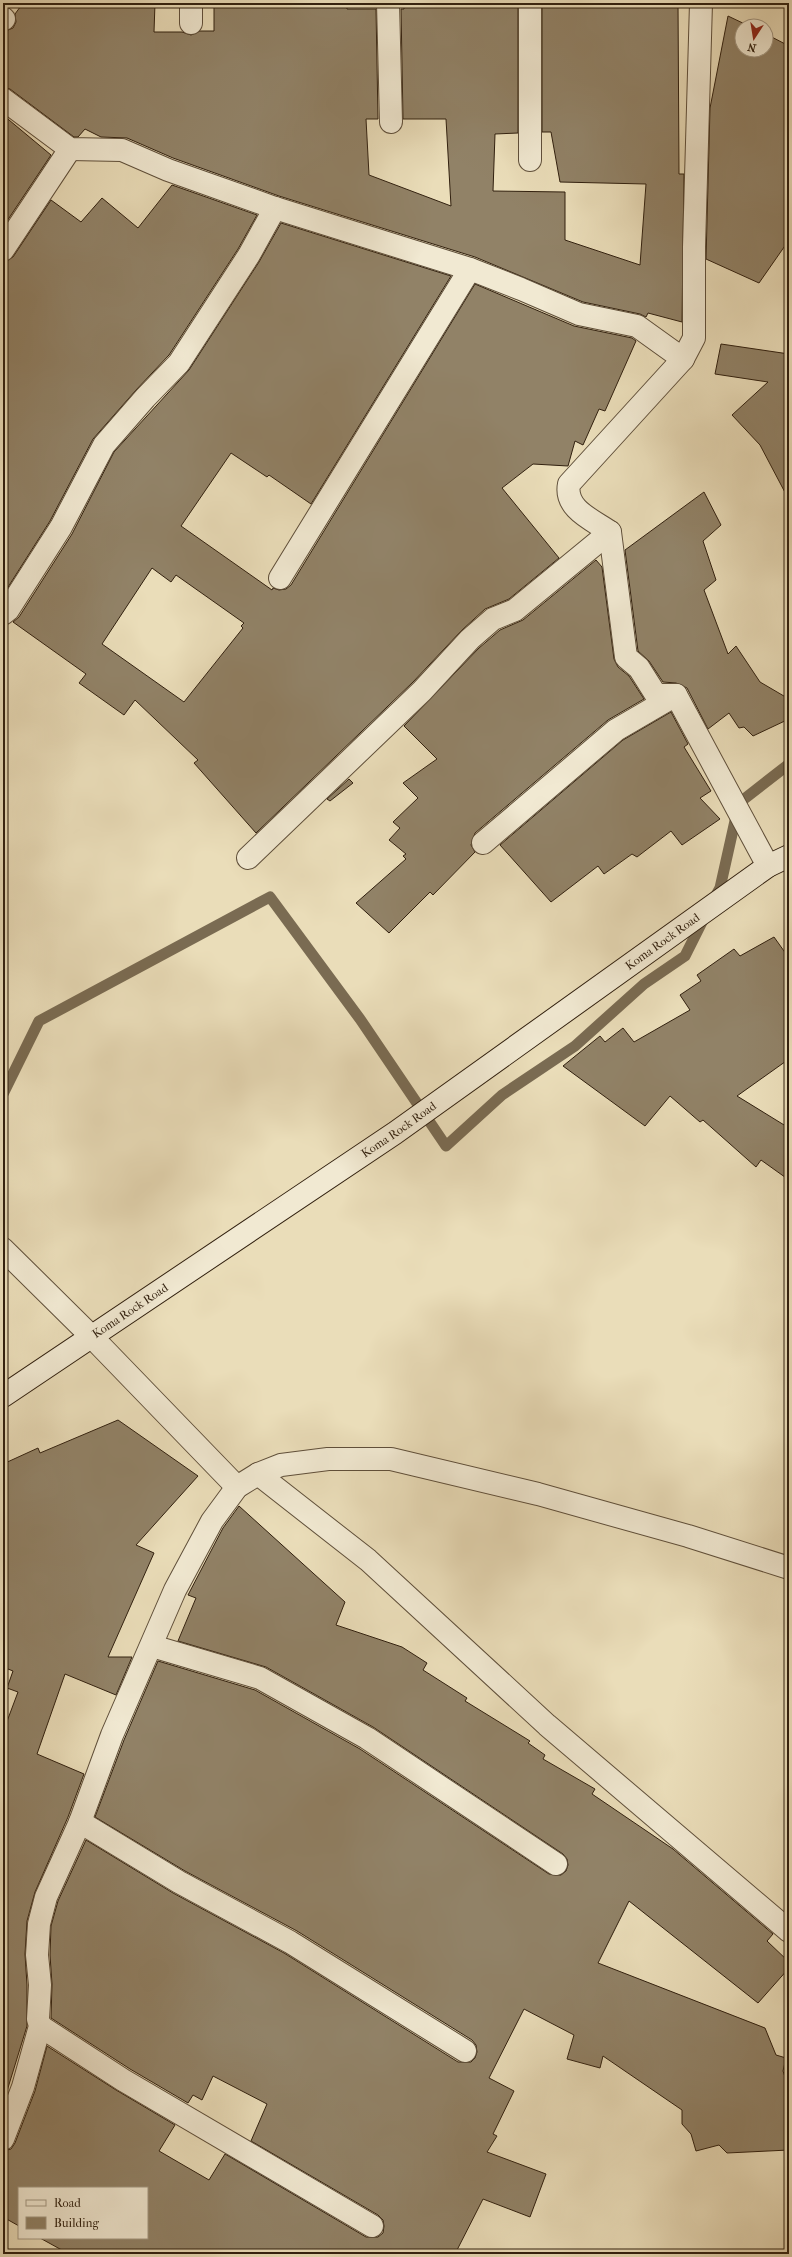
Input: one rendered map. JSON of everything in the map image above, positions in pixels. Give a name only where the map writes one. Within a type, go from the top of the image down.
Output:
[{"type":"street","points":[[388,3],[391,122]]},
{"type":"street","points":[[530,3],[530,160]]},
{"type":"street","points":[[676,695],[656,695],[639,668],[626,657],[610,532],[574,506],[568,491],[570,484],[683,359],[694,338],[694,247],[701,3]]},
{"type":"street","points":[[3,99],[70,149],[122,150],[162,168],[275,208],[470,269],[521,288],[580,314],[637,326],[683,359]]},
{"type":"street","points":[[3,250],[70,149]]},
{"type":"street","points":[[3,614],[8,610],[61,527],[104,445],[145,398],[180,363],[249,255],[275,208]]},
{"type":"street","points":[[280,578],[470,269]]},
{"type":"street","points":[[248,858],[422,691],[470,639],[493,619],[515,610],[610,532]]},
{"type":"street","points":[[483,843],[616,730],[676,695]]},
{"type":"street","points":[[676,695],[768,866]]},
{"type":"street","name":"Koma Rock Road","points":[[3,1396],[403,1127],[675,934],[768,866],[789,856]]},
{"type":"street","points":[[3,1250],[91,1336],[237,1487]]},
{"type":"street","points":[[3,2139],[22,2087],[40,2026],[38,2019],[40,1985],[36,1955],[39,1924],[46,1897],[80,1822],[112,1735],[183,1576],[212,1521],[237,1487],[258,1474],[282,1465],[320,1460],[391,1459],[538,1494],[688,1536],[789,1568]]},
{"type":"street","points":[[258,1474],[368,1560],[547,1725],[789,1931]]},
{"type":"street","points":[[152,1646],[260,1678],[367,1738],[556,1864]]},
{"type":"street","points":[[80,1822],[179,1882],[290,1942],[465,2051]]},
{"type":"street","points":[[40,2026],[129,2084],[372,2226]]},
{"type":"building","points":[[23,3],[155,3],[154,32],[182,32],[191,35],[200,31],[214,31],[214,3],[347,3],[347,9],[376,9],[378,119],[366,119],[369,175],[451,206],[446,119],[403,119],[401,9],[404,9],[404,3],[518,3],[518,133],[495,134],[493,191],[565,192],[565,240],[640,265],[646,184],[560,182],[551,132],[542,132],[542,3],[678,3],[679,174],[684,174],[682,322],[648,313],[646,317],[640,314],[583,302],[475,257],[279,196],[173,158],[127,138],[101,137],[85,129],[78,137],[74,137],[10,89],[3,87],[3,32],[13,28],[16,22],[15,14]]},
{"type":"building","points":[[728,16],[734,19],[734,58],[774,58],[774,38],[789,46],[789,240],[759,283],[706,259],[710,108]]},
{"type":"building","points":[[3,115],[51,155],[3,227]]},
{"type":"building","points":[[172,185],[257,215],[238,249],[169,355],[93,439],[50,521],[3,595],[3,262],[13,257],[51,200],[81,222],[102,198],[138,228]]},
{"type":"building","points":[[281,223],[451,276],[311,504],[269,475],[267,477],[231,453],[181,526],[272,590],[273,588],[279,590],[286,589],[291,585],[475,284],[574,326],[632,338],[636,341],[605,411],[599,409],[583,445],[575,441],[568,466],[533,464],[502,488],[559,558],[509,599],[485,609],[462,630],[413,682],[256,833],[194,763],[198,760],[135,700],[124,715],[79,683],[86,674],[13,622],[19,617],[72,534],[114,452],[189,370],[259,262]],"holes":[[[152,568],[171,582],[176,575],[244,623],[241,626],[243,628],[184,702],[102,644]]]},
{"type":"building","points":[[721,344],[789,354],[789,500],[760,445],[732,415],[768,382],[715,374]]},
{"type":"building","points":[[704,492],[721,525],[703,541],[716,580],[704,590],[728,654],[736,646],[760,682],[789,699],[789,719],[753,736],[744,727],[739,728],[729,713],[708,729],[687,688],[676,683],[663,682],[649,661],[638,651],[625,550]]},
{"type":"building","points":[[596,560],[602,567],[614,659],[618,667],[629,676],[644,699],[608,720],[475,833],[471,845],[475,852],[433,895],[430,892],[389,933],[356,903],[406,859],[403,856],[406,854],[389,840],[400,828],[393,822],[418,798],[403,783],[437,759],[404,726],[479,648],[500,630],[523,620]]},
{"type":"building","points":[[671,712],[688,744],[684,747],[711,791],[700,798],[720,819],[682,845],[671,831],[637,857],[632,854],[604,874],[598,866],[551,902],[500,845],[623,740]]},
{"type":"building","points":[[349,779],[353,783],[330,801],[327,799]]},
{"type":"building","points":[[774,937],[789,958],[789,1059],[737,1096],[789,1128],[789,1180],[761,1160],[756,1167],[703,1120],[700,1122],[670,1096],[645,1126],[563,1066],[600,1036],[605,1042],[623,1028],[634,1042],[690,1010],[680,995],[701,981],[697,975],[734,949],[740,956]]},
{"type":"building","points":[[118,1420],[198,1476],[136,1545],[154,1553],[108,1657],[132,1657],[116,1695],[65,1674],[37,1754],[84,1774],[68,1817],[35,1892],[27,1921],[25,1954],[27,2026],[3,2104],[3,1732],[18,1692],[7,1688],[13,1671],[3,1667],[3,1464],[38,1448],[40,1453]]},
{"type":"building","points":[[239,1506],[345,1602],[336,1625],[402,1647],[427,1663],[423,1670],[467,1698],[465,1701],[530,1741],[528,1743],[545,1755],[543,1759],[595,1789],[592,1794],[673,1849],[773,1934],[767,1941],[789,1962],[789,1968],[758,2003],[629,1901],[598,1963],[765,2028],[776,2055],[786,2058],[783,2071],[789,2089],[789,2150],[727,2153],[719,2145],[696,2151],[691,2134],[682,2124],[682,2110],[603,2056],[600,2068],[567,2059],[574,2035],[524,2009],[489,2078],[514,2091],[493,2134],[497,2136],[487,2152],[546,2174],[530,2217],[483,2199],[455,2254],[69,2254],[42,2239],[148,2239],[148,2187],[18,2187],[18,2225],[3,2217],[3,2151],[11,2149],[15,2143],[35,2091],[47,2046],[116,2090],[175,2125],[159,2151],[209,2180],[225,2154],[366,2237],[378,2237],[383,2233],[383,2220],[378,2215],[251,2141],[267,2104],[213,2076],[202,2100],[193,2095],[188,2103],[130,2069],[51,2018],[51,1926],[58,1901],[86,1840],[173,1893],[284,1953],[458,2062],[471,2062],[475,2058],[477,2052],[476,2045],[472,2040],[297,1931],[185,1871],[95,1817],[124,1740],[158,1661],[255,1690],[360,1749],[549,1874],[561,1875],[566,1871],[568,1865],[567,1859],[563,1854],[373,1727],[266,1667],[178,1641],[196,1598],[188,1595],[223,1528]]},
{"type":"waterway","points":[[714,899],[720,888],[739,803],[789,764]]},
{"type":"waterway","points":[[3,1094],[39,1021],[270,897],[360,1019],[446,1146],[502,1095],[575,1046],[644,984],[685,956],[705,916]]}]
